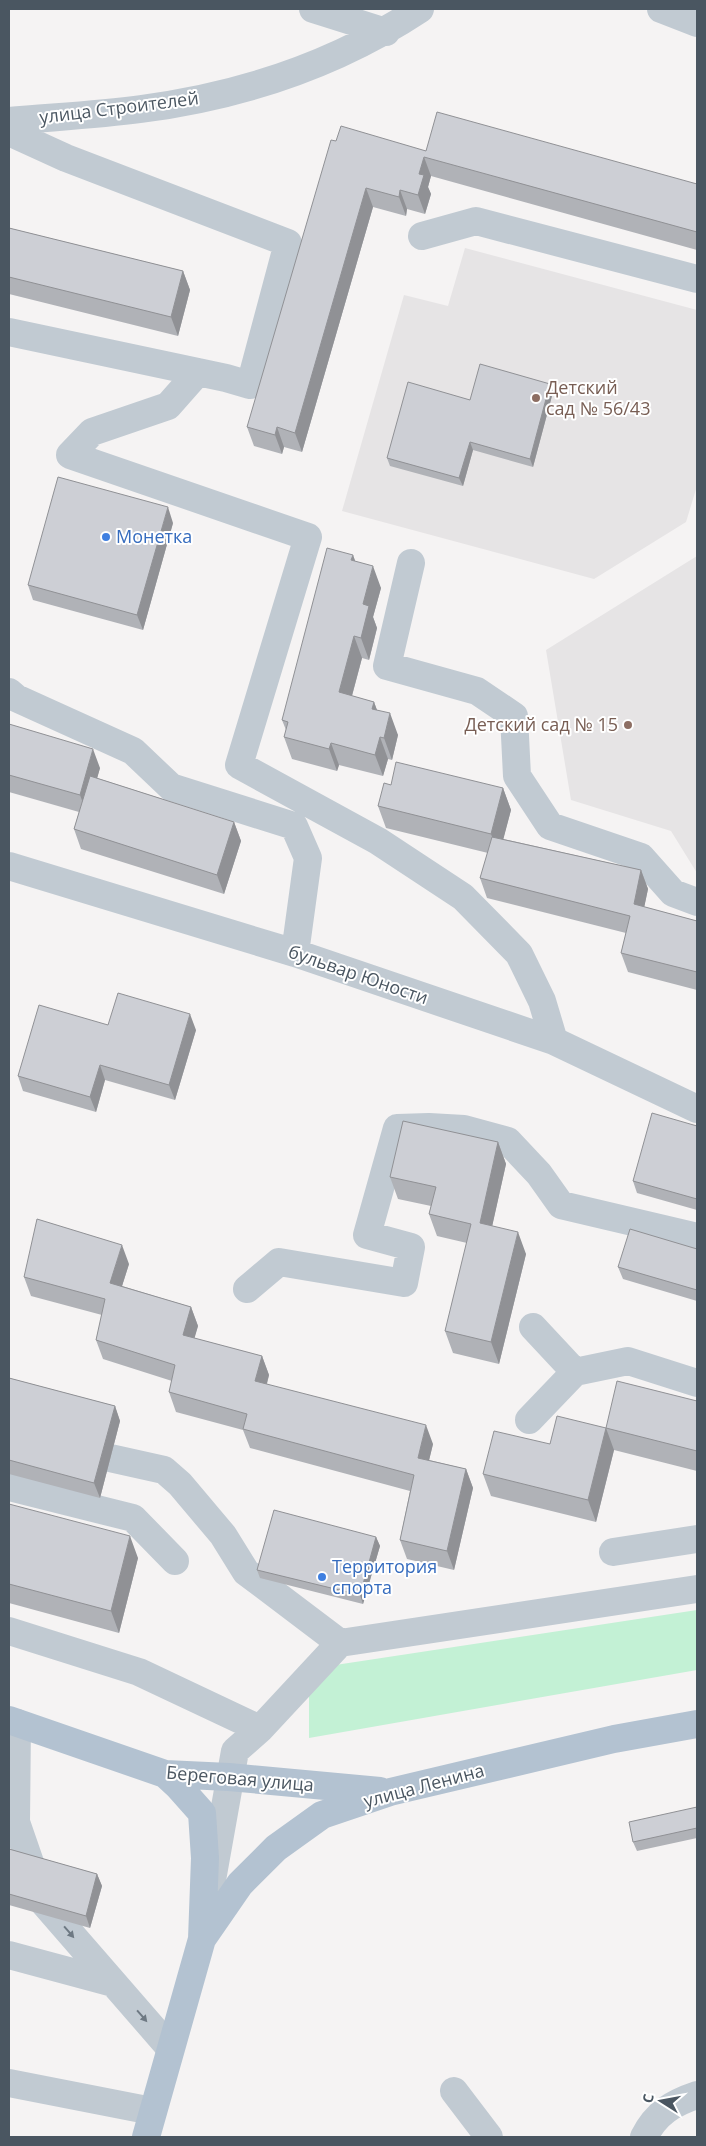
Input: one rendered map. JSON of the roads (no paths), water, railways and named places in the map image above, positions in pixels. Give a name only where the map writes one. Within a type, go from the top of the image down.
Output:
[{"type":"main road","name":"Береговая улица","points":[[13,1722],[165,1774],[390,1792]]},
{"type":"main road","name":"улица Ленина","points":[[202,1939],[240,1884],[276,1848],[322,1815],[390,1792],[614,1739],[697,1724]]},
{"type":"main road","name":"улица Ленина","points":[[149,2124],[202,1939],[205,1858],[202,1814],[165,1774]]},
{"type":"street","points":[[312,9],[386,32]]},
{"type":"street","name":"улица Строителей","points":[[9,121],[141,109],[207,97],[266,82],[326,60],[386,32],[420,9]]},
{"type":"street","points":[[661,9],[697,23]]},
{"type":"street","points":[[9,132],[66,158],[288,243],[250,386],[198,372],[9,332]]},
{"type":"street","points":[[422,236],[476,221],[697,279]]},
{"type":"street","points":[[198,372],[168,406],[92,432],[70,455],[308,538],[239,765],[378,841],[463,897],[520,954],[542,1001],[554,1041]]},
{"type":"street","points":[[411,563],[387,666],[478,691],[514,716],[517,776],[550,826],[642,857],[673,893],[697,902]]},
{"type":"street","points":[[9,692],[16,698],[132,751],[171,787],[294,826],[308,858],[295,953]]},
{"type":"street","name":"бульвар Юности","points":[[9,866],[295,953],[554,1041],[697,1109]]},
{"type":"street","points":[[246,1288],[279,1262],[404,1283],[411,1247],[367,1235],[397,1128],[429,1127],[464,1130],[508,1141],[539,1174],[561,1205],[697,1237]]},
{"type":"street","points":[[533,1327],[575,1372]]},
{"type":"street","points":[[529,1420],[575,1372],[628,1361],[697,1383]]},
{"type":"street","points":[[110,1458],[164,1470],[180,1484],[223,1535],[246,1572],[340,1642]]},
{"type":"street","points":[[9,1487],[133,1518],[175,1560]]},
{"type":"street","points":[[613,1552],[697,1539]]},
{"type":"street","points":[[202,1939],[235,1751],[260,1730],[340,1642],[697,1590]]},
{"type":"street","points":[[9,1631],[139,1672],[260,1730]]},
{"type":"street","points":[[13,1722],[16,1841],[44,1903],[170,2048]]},
{"type":"street","points":[[9,1955],[114,1983]]},
{"type":"street","points":[[9,2083],[149,2124]]},
{"type":"street","points":[[454,2091],[490,2137]]},
{"type":"street","points":[[644,2137],[656,2118],[666,2109],[676,2102],[697,2095]]},
{"type":"place","name":"Детский сад № 56/43","points":[[536,398]]},
{"type":"place","name":"Монетка","points":[[106,537]]},
{"type":"place","name":"Детский сад № 15","points":[[628,725]]},
{"type":"place","name":"Территория спорта","points":[[322,1577]]}]
